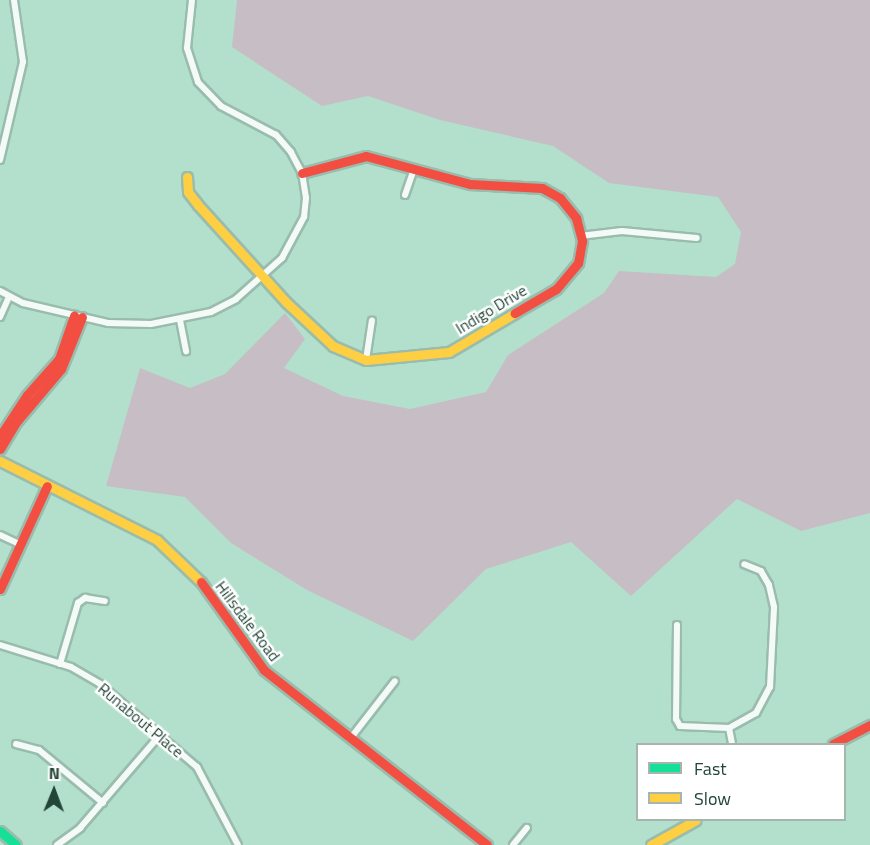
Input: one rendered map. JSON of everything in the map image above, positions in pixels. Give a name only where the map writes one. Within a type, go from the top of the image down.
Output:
[{"type":"street","points":[[0,160],[3,137],[23,62],[14,0]]},
{"type":"street","points":[[0,291],[9,297],[78,316],[133,325],[180,320],[211,312],[236,299],[282,258],[303,224],[306,198],[302,173],[291,152],[276,135],[221,106],[198,82],[187,48],[192,0]]},
{"type":"street","name":"Indigo Drive","points":[[302,173],[366,156],[470,184],[528,186],[548,191],[573,212],[580,236],[578,263],[562,285],[503,316],[471,340],[435,355],[366,360]]},
{"type":"street","points":[[405,195],[414,169]]},
{"type":"street","points":[[187,177],[188,192],[198,205],[261,276],[327,341],[366,360],[372,320]]},
{"type":"street","points":[[580,236],[622,231],[697,238]]},
{"type":"street","points":[[0,317],[9,297]]},
{"type":"street","points":[[0,436],[27,395],[59,359],[78,316]]},
{"type":"street","points":[[0,449],[16,421],[61,369],[78,316]]},
{"type":"street","points":[[180,320],[186,351]]},
{"type":"street","name":"Hillsdale Road","points":[[0,461],[47,486],[140,529],[176,554],[199,579],[264,670],[487,845]]},
{"type":"street","points":[[0,589],[47,486]]},
{"type":"street","points":[[0,534],[19,544]]},
{"type":"street","points":[[677,625],[676,718],[685,729],[729,728],[761,708],[771,678],[771,589],[761,571],[744,564]]},
{"type":"street","points":[[60,664],[78,603],[85,598],[105,601]]},
{"type":"street","name":"Runabout Place","points":[[0,645],[60,664],[100,684],[197,767],[238,845]]},
{"type":"street","points":[[350,739],[395,681]]},
{"type":"street","points":[[835,743],[870,724]]},
{"type":"street","points":[[729,728],[732,743]]},
{"type":"street","points":[[57,845],[80,828],[160,735]]},
{"type":"street","points":[[16,744],[39,750],[103,802]]},
{"type":"street","points":[[651,845],[693,821]]},
{"type":"street","points":[[513,845],[526,828]]},
{"type":"street","points":[[0,831],[16,845]]},
{"type":"shaded area","points":[[237,0],[870,0],[870,513],[801,531],[737,499],[631,596],[571,542],[486,569],[413,641],[307,590],[231,543],[185,497],[106,486],[140,368],[190,388],[225,374],[285,313],[305,339],[284,368],[343,396],[410,409],[486,392],[508,355],[604,293],[619,271],[716,277],[735,264],[741,232],[718,197],[609,183],[553,146],[440,120],[368,96],[322,106],[232,47]]},
{"type":"traffic: fast","points":[[0,831],[16,845]]},
{"type":"traffic: slow","points":[[187,177],[188,192],[198,205],[287,303],[333,346],[366,360],[449,352],[515,313]]},
{"type":"traffic: slow","points":[[0,461],[157,540],[201,582]]},
{"type":"traffic: slow","points":[[651,845],[694,821]]},
{"type":"traffic: jam","points":[[302,173],[366,156],[470,184],[542,188],[560,198],[576,218],[582,241],[578,263],[556,289],[515,313]]},
{"type":"traffic: jam","points":[[0,436],[27,395],[59,359],[74,316]]},
{"type":"traffic: jam","points":[[0,449],[17,421],[61,369],[82,317]]},
{"type":"traffic: jam","points":[[0,589],[47,486]]},
{"type":"traffic: jam","points":[[201,582],[264,670],[487,845]]},
{"type":"traffic: jam","points":[[835,743],[870,725]]}]
